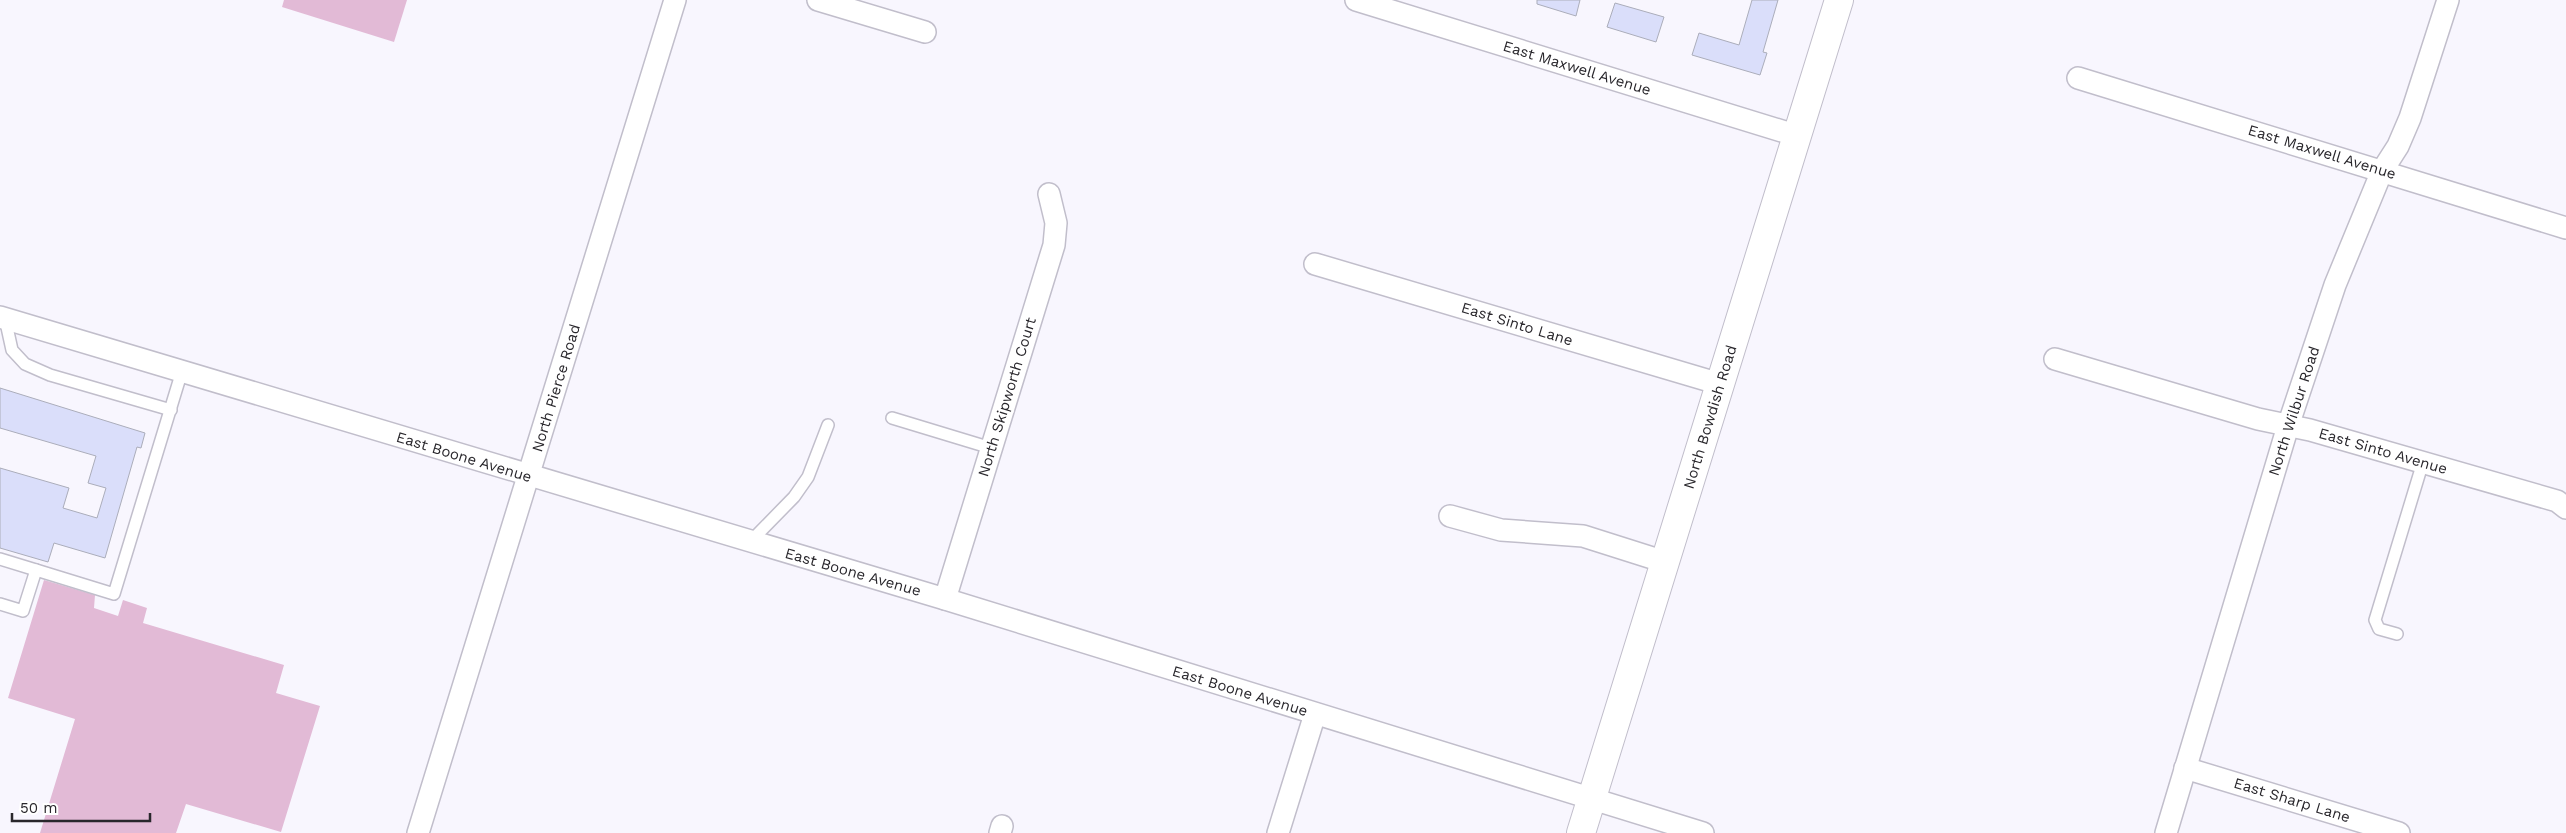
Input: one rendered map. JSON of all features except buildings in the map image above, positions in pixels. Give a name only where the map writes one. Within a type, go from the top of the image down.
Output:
[{"type":"street","name":"North Pierce Road","points":[[418,833],[530,476],[675,0]]},
{"type":"street","points":[[818,0],[926,32]]},
{"type":"street","name":"East Maxwell Avenue","points":[[1356,0],[1798,136]]},
{"type":"street","name":"North Bowdish Road","points":[[1581,833],[1839,0]]},
{"type":"street","name":"North Wilbur Road","points":[[2166,833],[2288,426],[2334,285],[2382,171],[2398,146],[2410,118],[2448,0]]},
{"type":"street","name":"East Maxwell Avenue","points":[[2078,78],[2566,228]]},
{"type":"street","name":"North Skipworth Court","points":[[945,599],[1054,245],[1056,223],[1049,194]]},
{"type":"street","name":"East Sinto Lane","points":[[1315,264],[1720,384]]},
{"type":"street","name":"East Boone Avenue","points":[[3,317],[945,599],[1703,833]]},
{"type":"street","name":"East Sinto Avenue","points":[[2055,359],[2258,420],[2310,430],[2423,462],[2557,502],[2566,508]]},
{"type":"street","points":[[1450,516],[1501,530],[1583,536],[1664,562]]},
{"type":"street","points":[[1278,833],[1315,714]]},
{"type":"street","name":"East Sharp Lane","points":[[2185,768],[2399,833]]},
{"type":"lane","points":[[3,317],[12,350],[25,364],[50,375],[171,410]]},
{"type":"lane","points":[[0,559],[114,594],[182,371]]},
{"type":"lane","points":[[892,418],[991,448]]},
{"type":"lane","points":[[751,541],[794,497],[808,478],[828,425]]},
{"type":"lane","points":[[2397,634],[2379,629],[2375,620],[2423,462]]},
{"type":"lane","points":[[0,604],[23,611],[36,570]]},
{"type":"shaded area","points":[[284,0],[407,0],[394,42],[282,7]]},
{"type":"shaded area","points":[[44,580],[95,595],[94,608],[118,616],[123,600],[147,608],[143,623],[284,665],[276,693],[320,706],[281,832],[186,804],[176,833],[40,833],[75,719],[8,698]]}]
